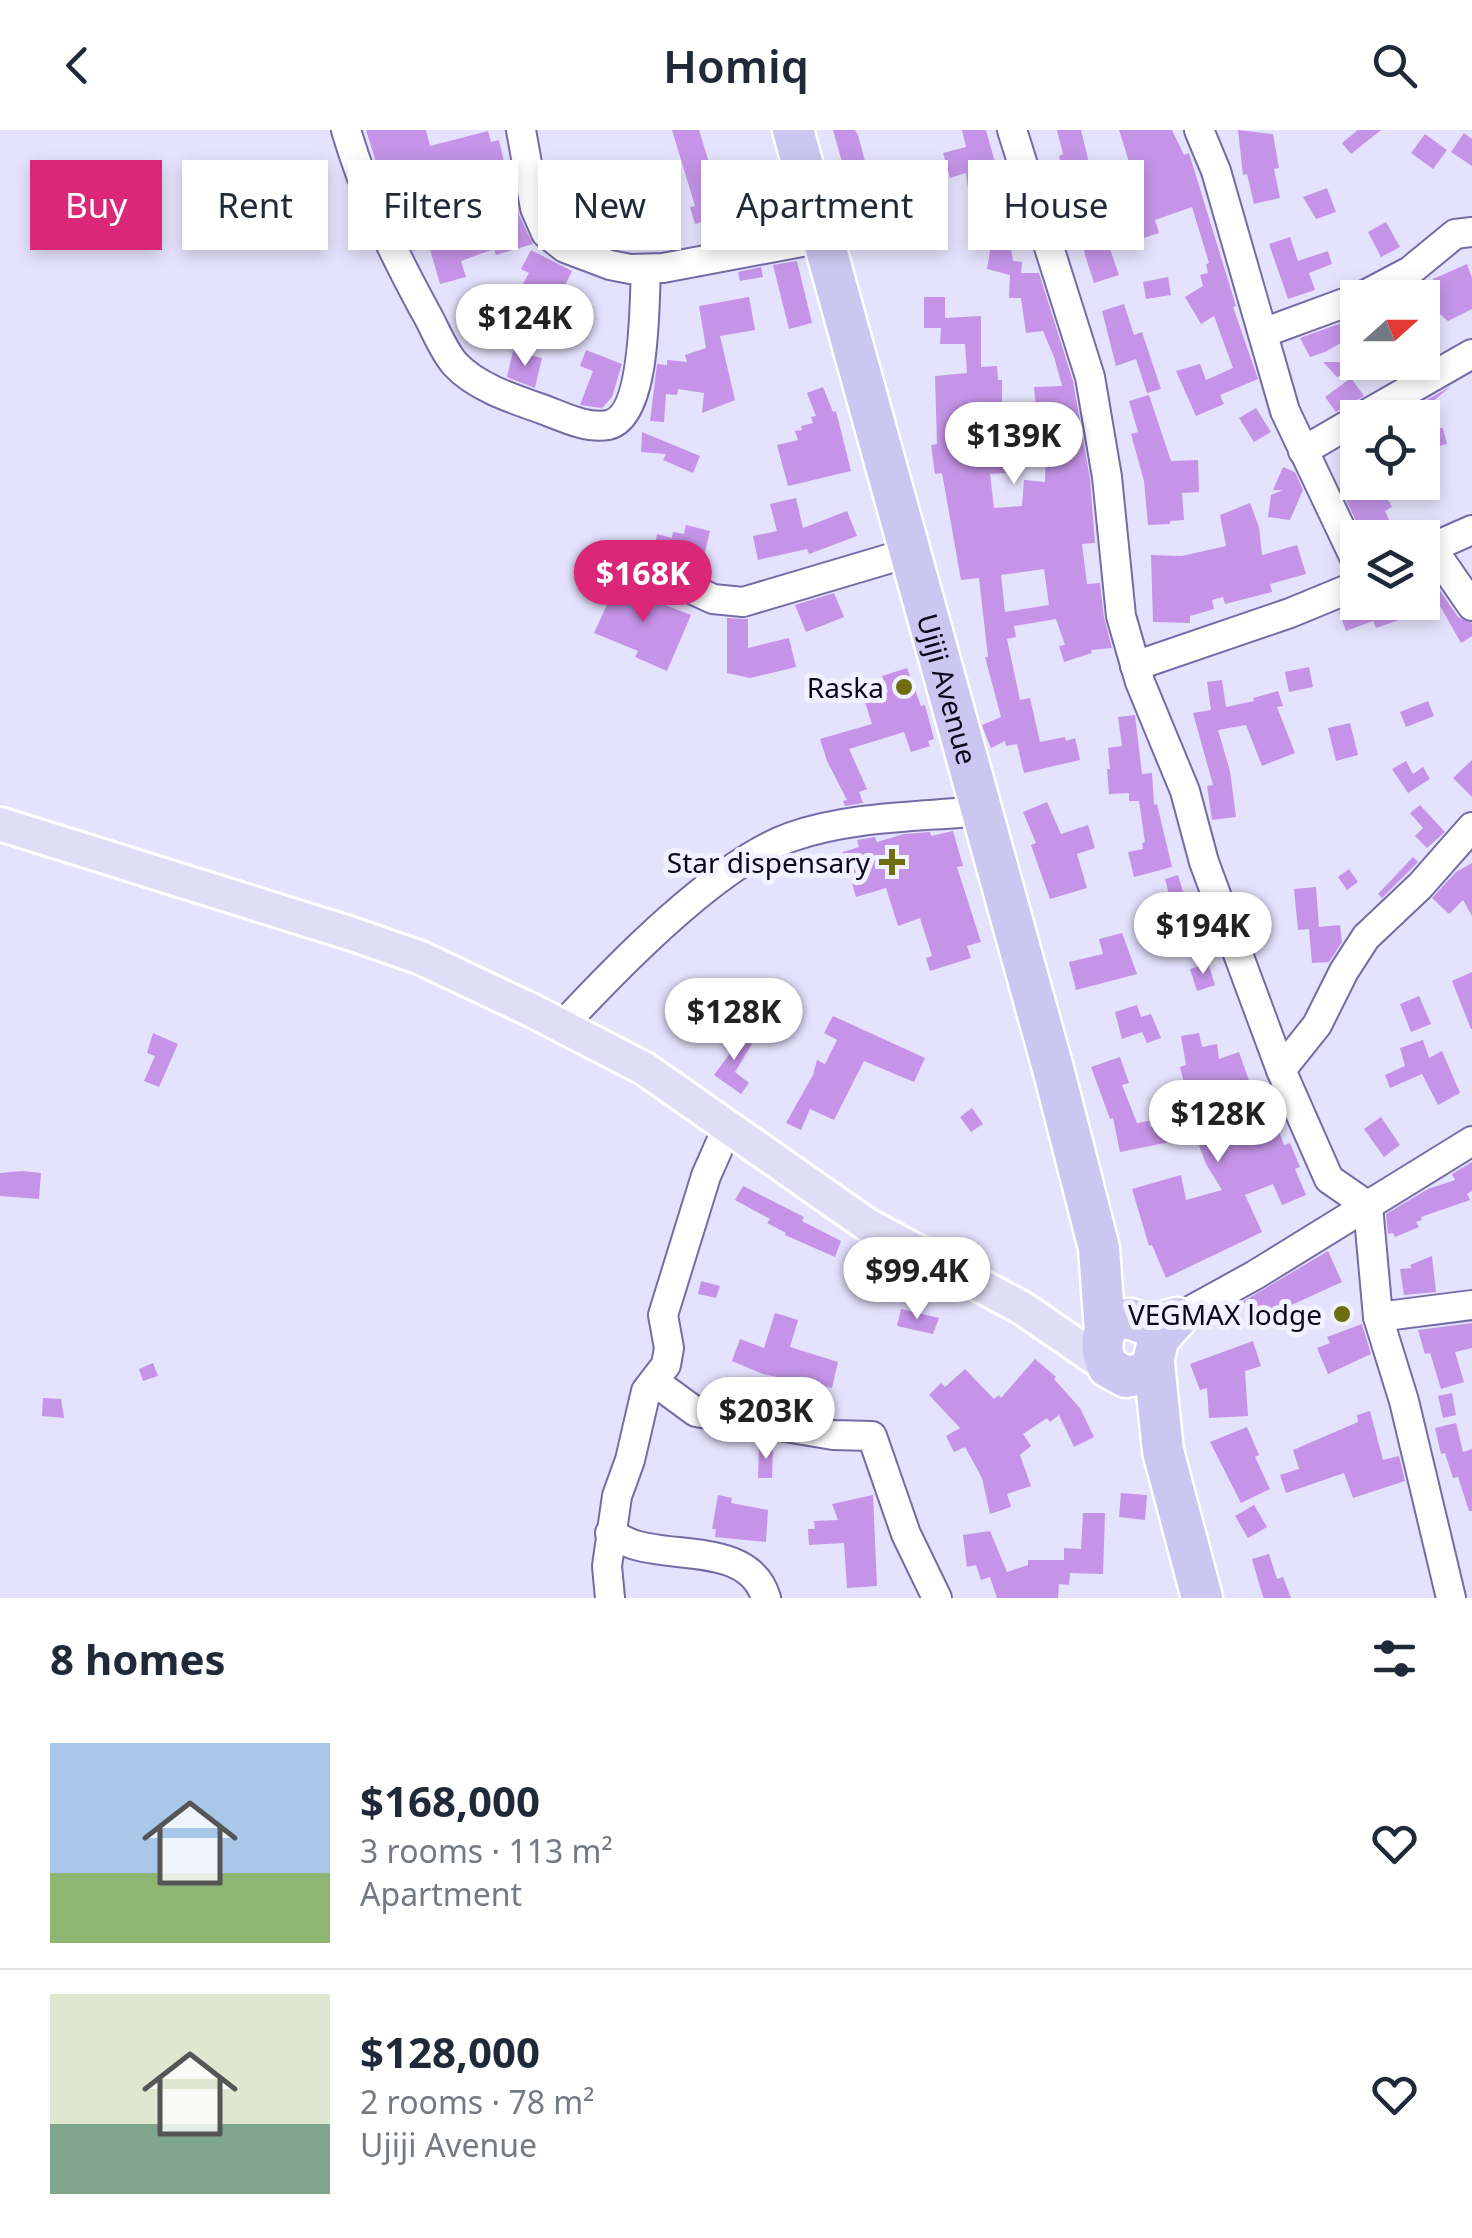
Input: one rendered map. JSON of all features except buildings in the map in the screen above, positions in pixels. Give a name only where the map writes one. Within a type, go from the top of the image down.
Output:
[{"type":"highway","name":"Ujiji Avenue","points":[[794,130],[802,160]]},
{"type":"highway","name":"Ujiji Avenue","points":[[825,250],[1099,1248],[1135,1346],[1202,1598]]},
{"type":"main road","points":[[0,824],[420,958],[645,1069],[866,1224],[1022,1308],[1135,1346]]},
{"type":"street","points":[[346,130],[360,179],[379,222],[446,352],[472,379],[501,393],[578,422],[596,426],[615,422],[623,414],[638,378],[646,270]]},
{"type":"street","points":[[521,130],[535,208],[546,233],[565,248],[610,265],[646,270],[764,250]]},
{"type":"street","points":[[1012,130],[1090,377],[1107,477],[1121,616],[1135,666],[1185,791],[1204,862],[1281,1070],[1329,1179],[1368,1206]]},
{"type":"street","points":[[1199,130],[1216,172],[1285,411],[1340,529]]},
{"type":"street","points":[[1393,280],[1410,271],[1455,234],[1472,232]]},
{"type":"street","points":[[1263,333],[1340,305]]},
{"type":"street","points":[[1391,400],[1472,354]]},
{"type":"street","points":[[1302,452],[1340,429]]},
{"type":"street","points":[[1440,544],[1472,530]]},
{"type":"street","points":[[670,579],[714,599],[742,602],[908,553]]},
{"type":"street","points":[[1440,566],[1472,606]]},
{"type":"street","points":[[1135,666],[1340,592]]},
{"type":"street","points":[[562,1026],[598,988],[723,875],[786,838],[859,823],[981,811]]},
{"type":"street","points":[[1281,1070],[1317,1025],[1344,970],[1366,937],[1420,886],[1472,827]]},
{"type":"street","points":[[610,1598],[610,1533],[646,1391],[664,1372],[668,1354],[663,1314],[706,1176],[728,1126]]},
{"type":"street","points":[[1135,1346],[1472,1141]]},
{"type":"street","points":[[1368,1206],[1378,1317],[1404,1400],[1451,1598]]},
{"type":"street","points":[[1378,1317],[1472,1305]]},
{"type":"street","points":[[654,1382],[696,1412],[834,1435],[872,1436],[906,1534],[937,1598]]},
{"type":"street","points":[[610,1533],[630,1544],[728,1560],[751,1573],[760,1582],[766,1598]]},
{"type":"place","name":"Raska","points":[[904,687]]},
{"type":"place","name":"Star dispensary","points":[[892,862]]},
{"type":"place","name":"VEGMAX lodge","points":[[1342,1314]]}]
